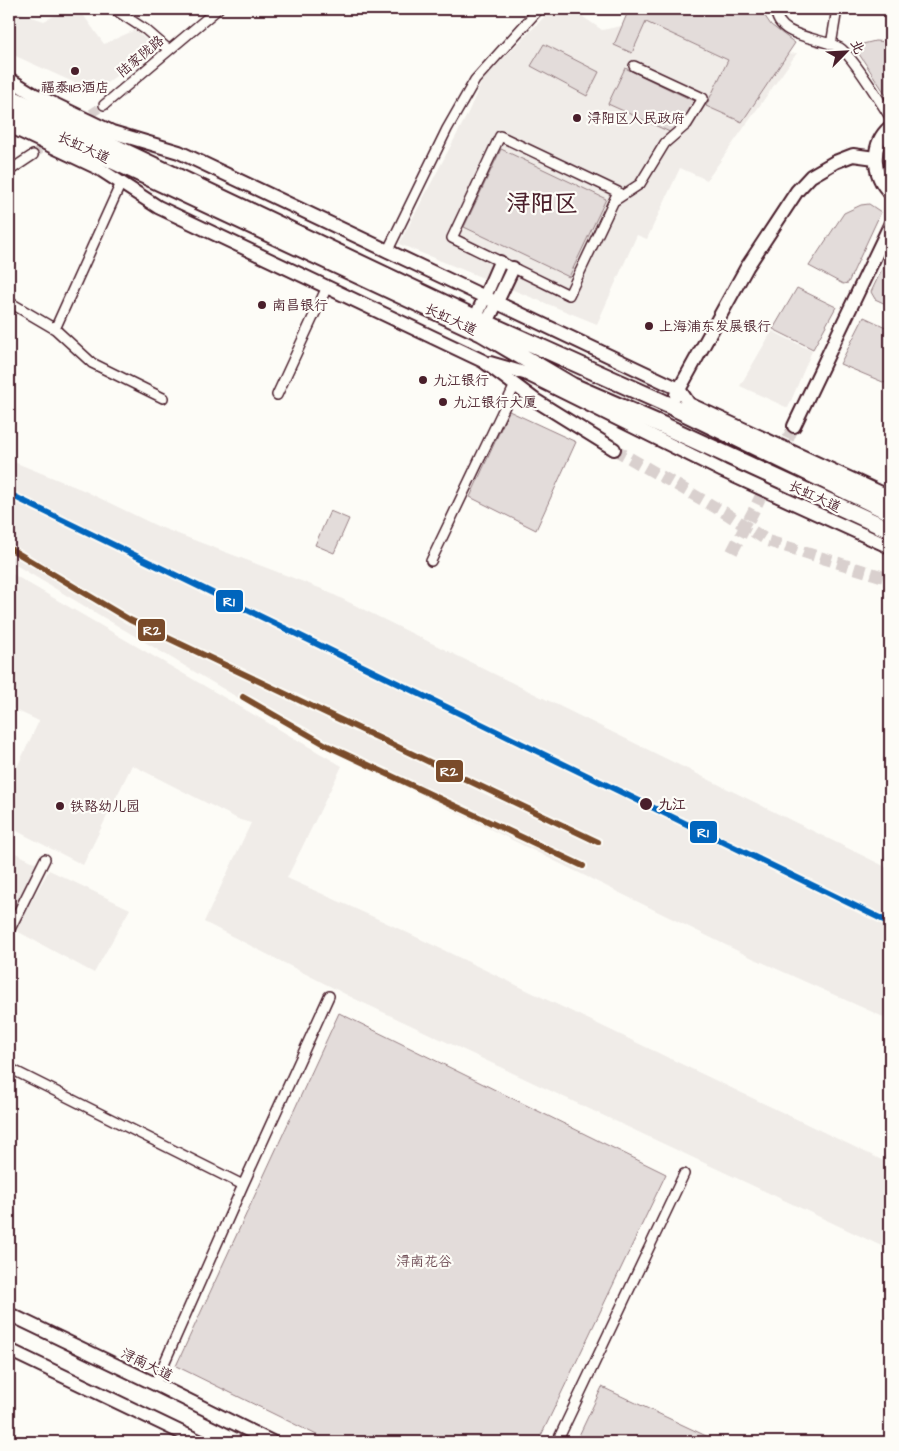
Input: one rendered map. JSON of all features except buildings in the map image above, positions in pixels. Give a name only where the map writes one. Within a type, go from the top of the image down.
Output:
[{"type":"highway","name":"长虹大道","points":[[9,97],[479,326],[572,386],[662,425],[890,530]]},
{"type":"highway","name":"长虹大道","points":[[9,112],[479,326],[671,406],[890,512]]},
{"type":"street","points":[[114,9],[146,30],[169,50]]},
{"type":"street","name":"陆家陇路","points":[[104,105],[218,9]]},
{"type":"street","points":[[387,252],[451,122],[475,80],[540,9]]},
{"type":"street","points":[[776,9],[776,17],[780,24],[789,30],[841,48],[850,57],[890,125],[879,141],[875,158],[881,181],[890,192]]},
{"type":"street","points":[[831,45],[837,9]]},
{"type":"street","points":[[614,202],[640,184],[665,143],[687,124],[702,98],[634,66]]},
{"type":"street","points":[[9,79],[35,95],[112,132],[179,152],[679,389],[689,404],[890,498]]},
{"type":"street","points":[[9,126],[98,168],[158,207],[483,361],[572,386]]},
{"type":"street","points":[[500,136],[618,192],[614,202],[569,295],[452,238],[500,136]]},
{"type":"street","points":[[9,171],[33,154]]},
{"type":"street","points":[[671,406],[747,268],[797,191],[811,176],[835,162],[853,155],[875,158]]},
{"type":"street","points":[[56,329],[121,183]]},
{"type":"street","points":[[794,426],[890,225]]},
{"type":"street","points":[[479,326],[490,300],[500,262]]},
{"type":"street","points":[[490,300],[513,268]]},
{"type":"street","points":[[277,395],[327,287]]},
{"type":"street","points":[[9,302],[56,329],[92,363],[163,398]]},
{"type":"street","points":[[483,361],[535,400],[614,449]]},
{"type":"street","points":[[525,373],[723,470],[890,547]]},
{"type":"street","points":[[431,561],[515,385]]},
{"type":"street","points":[[9,931],[45,859]]},
{"type":"street","points":[[155,1384],[329,996]]},
{"type":"street","points":[[9,1068],[243,1185]]},
{"type":"street","points":[[557,1442],[684,1174]]},
{"type":"street","name":"浔南大道","points":[[9,1314],[272,1442]]},
{"type":"street","points":[[9,1350],[201,1442]]},
{"type":"shaded area","points":[[9,9],[44,21],[68,9],[79,9],[104,44],[135,30],[154,47],[95,92],[9,53]]},
{"type":"shaded area","name":"浔阳区人民政府","points":[[552,9],[572,9],[602,30],[646,21],[728,60],[797,53],[707,180],[680,168],[647,239],[637,235],[597,324],[399,244],[466,117],[483,79]]},
{"type":"shaded area","points":[[772,331],[812,351],[788,408],[740,386]]},
{"type":"shaded area","points":[[9,460],[83,490],[157,526],[322,589],[890,869],[890,1020],[746,955],[376,773],[267,715],[9,561]]},
{"type":"shaded area","points":[[9,572],[342,766],[287,878],[389,924],[890,1164],[890,1250],[353,998],[204,922],[251,823],[240,820],[132,765],[83,865],[9,827],[9,784],[39,721],[9,707]]},
{"type":"shaded area","points":[[9,850],[36,863],[9,917]]},
{"type":"shaded area","points":[[49,870],[130,909],[94,973],[15,930]]},
{"type":"green space","points":[[632,9],[760,9],[771,25],[795,43],[742,122],[706,106],[728,60],[646,22],[632,53],[614,45],[627,14]]},
{"type":"green space","points":[[875,41],[890,42],[890,101],[859,54],[863,44]]},
{"type":"green space","points":[[544,44],[599,72],[587,96],[531,66]]},
{"type":"green space","points":[[625,68],[696,102],[683,123],[672,133],[608,104]]},
{"type":"green space","points":[[890,140],[890,179],[885,159],[887,145]]},
{"type":"green space","points":[[501,149],[606,199],[569,277],[464,227]]},
{"type":"green space","points":[[869,204],[881,212],[848,283],[843,284],[809,266],[844,213],[861,205]]},
{"type":"green space","points":[[890,252],[890,306],[875,299],[871,292]]},
{"type":"green space","points":[[797,288],[836,307],[813,349],[773,329]]},
{"type":"green space","points":[[864,317],[890,329],[890,385],[840,364]]},
{"type":"green space","points":[[509,411],[576,442],[536,530],[470,497]]},
{"type":"green space","points":[[330,511],[349,519],[334,553],[315,545]]},
{"type":"green space","name":"浔南花谷","points":[[339,1013],[666,1174],[538,1442],[331,1442],[176,1366]]},
{"type":"green space","points":[[602,1387],[719,1442],[576,1442]]},
{"type":"tunnel","points":[[80,121],[104,105]]},
{"type":"tunnel","points":[[33,155],[51,142]]},
{"type":"tunnel","points":[[732,552],[794,426]]},
{"type":"tunnel","points":[[614,449],[727,514],[768,541],[890,579]]},
{"type":"transit line","name":"R1","points":[[9,494],[890,923]]},
{"type":"transit line","name":"R2","points":[[9,548],[130,620],[598,842]]},
{"type":"transit line","name":"R2","points":[[243,697],[328,746],[583,866]]},
{"type":"place","name":"福泰118酒店","points":[[75,71]]},
{"type":"place","name":"浔阳区人民政府","points":[[577,118]]},
{"type":"place","name":"南昌银行","points":[[262,305]]},
{"type":"place","name":"上海浦东发展银行","points":[[649,326]]},
{"type":"place","name":"九江银行","points":[[423,380]]},
{"type":"place","name":"九江银行大厦","points":[[443,402]]},
{"type":"place","name":"九江","points":[[646,804]]},
{"type":"place","name":"铁路幼儿园","points":[[60,806]]},
{"type":"district","name":"浔阳区","points":[[542,203]]}]
